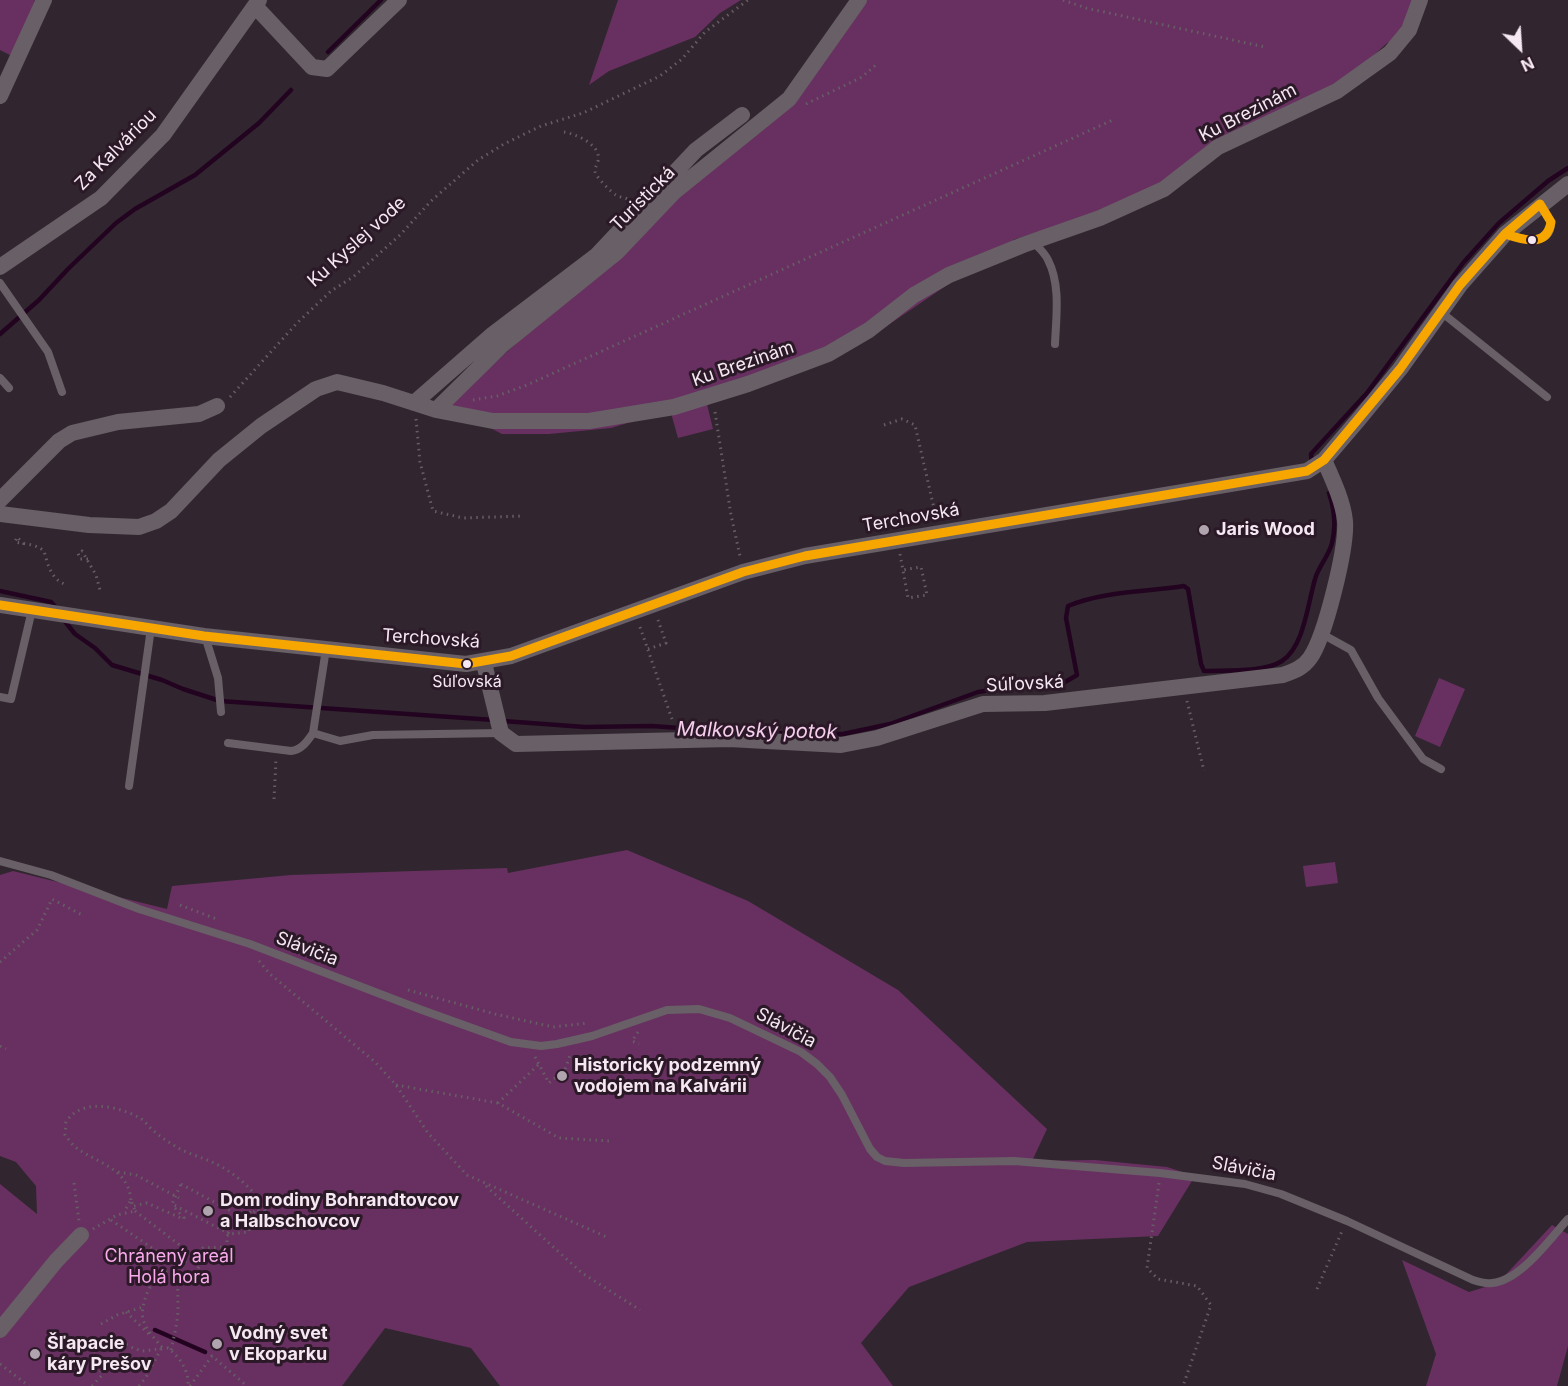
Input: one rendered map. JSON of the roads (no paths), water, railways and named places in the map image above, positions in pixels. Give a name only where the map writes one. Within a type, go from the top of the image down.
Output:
[{"type":"street","points":[[0,96],[44,0]]},
{"type":"street","name":"Za Kalváriou","points":[[0,267],[101,198],[163,135],[257,3],[312,68],[327,69],[399,0]]},
{"type":"street","name":"Turistická","points":[[436,410],[502,345],[617,252],[674,192],[789,99],[859,0]]},
{"type":"street","name":"Ku Brezinám","points":[[436,410],[493,421],[589,421],[674,407],[828,354],[869,330],[914,295],[949,276],[1100,218],[1164,189],[1218,147],[1337,91],[1390,53],[1408,30],[1420,0]]},
{"type":"street","name":"Turistická","points":[[414,403],[493,334],[597,255],[696,150],[742,115]]},
{"type":"street","points":[[1317,465],[1400,369],[1460,285],[1505,234],[1568,184]]},
{"type":"street","points":[[0,514],[89,525],[140,527],[156,521],[171,511],[219,460],[261,426],[316,389],[337,382],[436,410]]},
{"type":"street","points":[[0,500],[59,441],[72,432],[118,422],[200,414],[218,406]]},
{"type":"street","name":"Terchovská","points":[[0,605],[204,636],[466,664],[484,663],[511,656],[743,572],[805,556],[1317,465]]},
{"type":"street","name":"Súľovská","points":[[501,733],[516,744],[729,739],[841,745],[877,738],[983,704],[1045,703],[1283,675],[1298,670],[1310,658],[1322,634],[1345,541],[1345,519],[1333,481],[1317,465]]},
{"type":"street","points":[[484,663],[501,733]]},
{"type":"street","points":[[0,1330],[56,1261],[81,1235]]},
{"type":"lane","points":[[1505,234],[1527,240],[1544,237],[1549,232],[1551,222],[1540,204]]},
{"type":"lane","points":[[1033,242],[1047,258],[1053,272],[1056,294],[1055,344]]},
{"type":"lane","points":[[0,283],[48,352],[62,392]]},
{"type":"lane","points":[[1441,312],[1547,397]]},
{"type":"lane","points":[[0,378],[9,388]]},
{"type":"lane","points":[[0,697],[11,699],[40,611]]},
{"type":"lane","points":[[129,786],[151,628]]},
{"type":"lane","points":[[1322,634],[1351,650],[1378,698],[1410,742],[1424,759],[1441,770]]},
{"type":"lane","points":[[204,636],[218,678],[221,712]]},
{"type":"lane","points":[[228,743],[276,750],[297,750],[307,742],[313,733],[326,649]]},
{"type":"lane","points":[[313,733],[340,741],[373,735],[501,733]]},
{"type":"lane","name":"Slávičia","points":[[0,861],[51,875],[139,909],[243,942],[511,1042],[541,1046],[557,1044],[588,1037],[668,1010],[699,1009],[730,1018],[801,1052],[817,1064],[830,1077],[842,1095],[870,1149],[877,1157],[885,1161],[904,1163],[1014,1161],[1160,1173],[1245,1184],[1268,1189],[1347,1221],[1473,1280],[1493,1283],[1513,1276],[1568,1220]]},
{"type":"waterway","points":[[328,52],[381,0]]},
{"type":"waterway","points":[[0,334],[39,300],[116,223],[135,209],[195,175],[259,123],[291,90]]},
{"type":"waterway","name":"Malkovský potok","points":[[1312,463],[1311,454],[1367,393],[1463,263],[1499,223],[1548,181],[1568,168]]},
{"type":"waterway","name":"Malkovský potok","points":[[766,733],[843,734],[890,724],[978,692],[1060,685],[1077,675],[1066,618],[1068,606],[1096,597],[1125,593],[1184,586],[1188,589],[1204,671],[1244,670],[1274,665],[1290,654],[1296,645],[1305,622],[1316,576],[1331,547],[1334,524],[1329,493]]},
{"type":"waterway","name":"Malkovský potok","points":[[0,591],[51,602],[57,609]]},
{"type":"waterway","name":"Malkovský potok","points":[[63,619],[75,634],[95,648],[112,665],[220,701],[494,720]]},
{"type":"waterway","name":"Malkovský potok","points":[[503,721],[585,727],[652,726],[722,731]]},
{"type":"waterway","points":[[155,1330],[205,1352]]},
{"type":"place","name":"Jaris Wood","points":[[1204,530]]},
{"type":"place","name":"Súľovská","points":[[467,664]]},
{"type":"place","name":"Historický podzemný vodojem na Kalvárii","points":[[562,1076]]},
{"type":"place","name":"Dom rodiny Bohrandtovcov a Halbschovcov","points":[[208,1211]]},
{"type":"place","name":"Vodný svet v Ekoparku","points":[[217,1344]]},
{"type":"place","name":"Šľapacie káry Prešov","points":[[35,1354]]},
{"type":"park label","name":"Chránený areál Holá hora","points":[[169,1267]]}]
